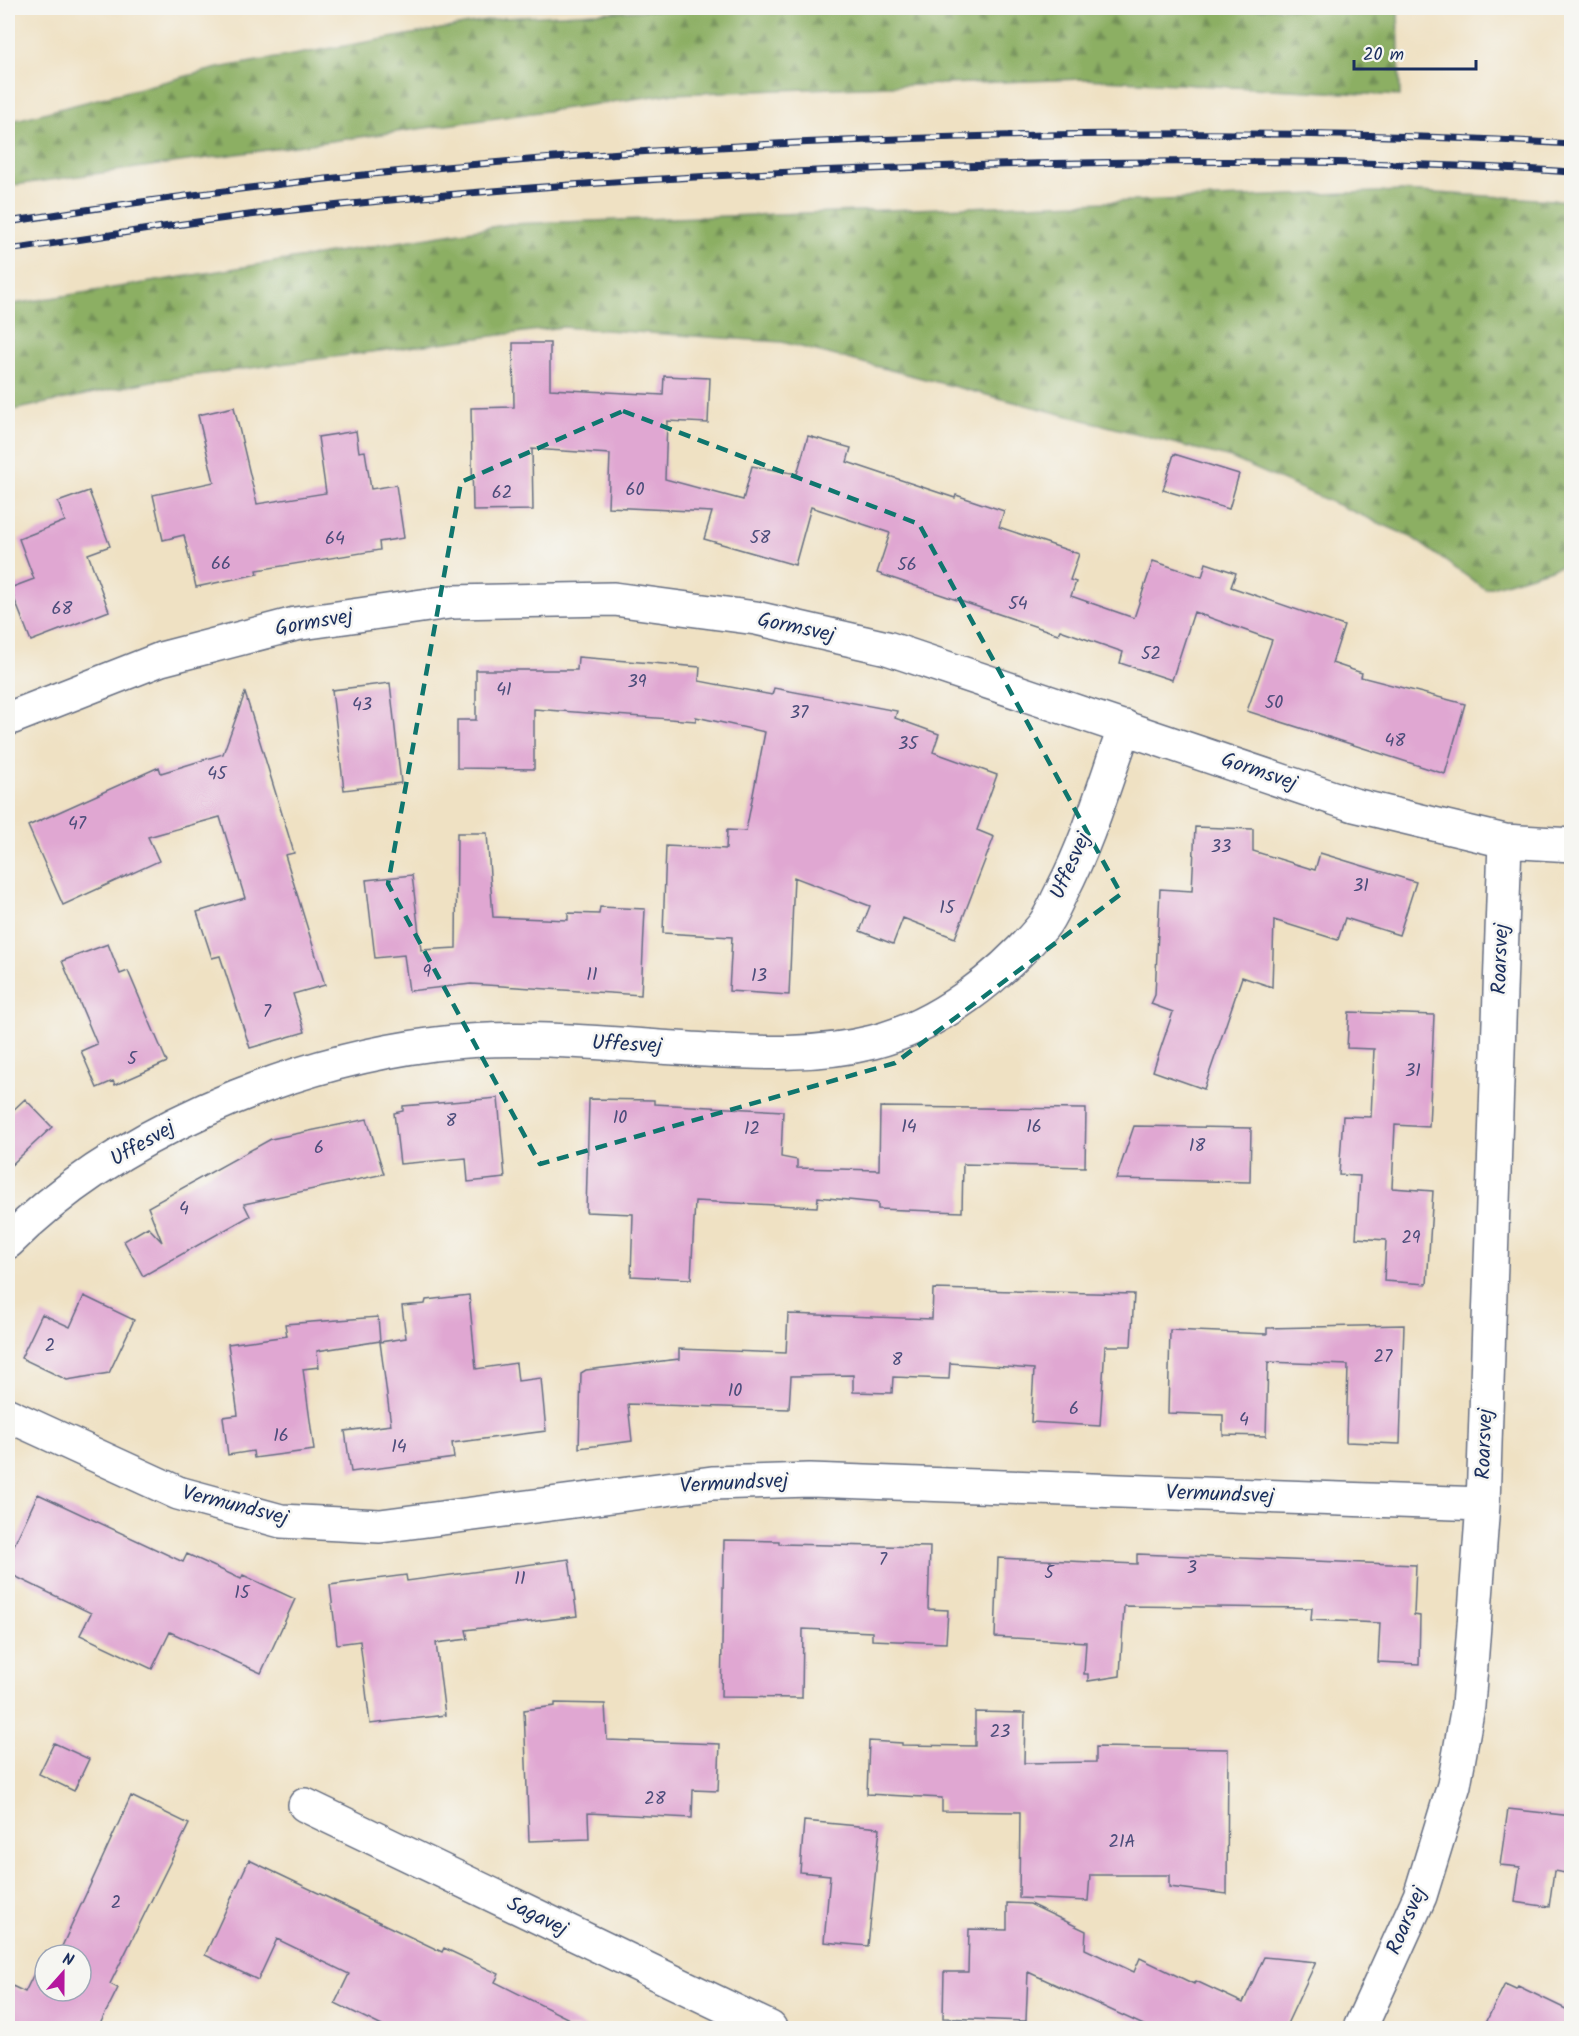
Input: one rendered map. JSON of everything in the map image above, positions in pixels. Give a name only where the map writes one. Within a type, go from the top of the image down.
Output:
[{"type":"street","name":"Gormsvej","points":[[8,719],[161,659],[295,624],[450,602],[614,599],[756,618],[887,648],[1354,805],[1505,841],[1572,844]]},
{"type":"street","name":"Uffesvej","points":[[8,1242],[36,1214],[135,1145],[234,1097],[331,1065],[435,1044],[530,1040],[783,1054],[873,1042],[937,1017],[991,979],[1045,923],[1074,867],[1125,727]]},
{"type":"street","name":"Roarsvej","points":[[1360,2028],[1420,1896],[1454,1785],[1468,1706],[1483,1504],[1505,841]]},
{"type":"street","name":"Vermundsvej","points":[[8,1415],[178,1493],[281,1521],[380,1526],[712,1483],[810,1480],[1483,1504]]},
{"type":"street","name":"Sagavej","points":[[305,1805],[770,2028]]},
{"type":"highlighted area","points":[[623,411],[919,524],[1121,894],[895,1063],[540,1164],[388,884],[461,482]]},
{"type":"green space","points":[[688,8],[1398,8],[1400,96],[1084,79],[669,94],[8,186],[8,122],[218,68],[504,18]]},
{"type":"green space","points":[[1402,191],[1571,201],[1571,563],[1485,589],[1411,537],[1231,458],[782,342],[562,327],[152,381],[8,411],[8,305],[510,224]]},
{"type":"building","points":[[513,343],[550,343],[550,389],[663,395],[664,376],[710,378],[708,423],[667,421],[665,479],[743,500],[752,466],[797,474],[808,436],[851,448],[847,462],[955,498],[956,495],[1004,511],[999,527],[1079,554],[1070,580],[1076,582],[1071,596],[1134,618],[1153,561],[1202,577],[1206,563],[1236,573],[1231,587],[1344,626],[1332,663],[1362,673],[1361,677],[1465,704],[1445,774],[1247,711],[1272,640],[1194,612],[1172,680],[1120,663],[1123,652],[1060,630],[1058,634],[877,573],[890,533],[811,507],[795,565],[704,539],[712,512],[608,507],[610,454],[532,449],[533,510],[473,511],[471,408],[514,407]]},
{"type":"building","points":[[234,407],[257,504],[326,493],[318,437],[356,431],[359,452],[365,451],[371,489],[396,485],[404,538],[379,542],[380,550],[257,570],[258,574],[196,587],[184,535],[163,540],[153,495],[214,482],[198,415]]},
{"type":"building","points":[[1174,454],[1239,474],[1229,509],[1163,490]]},
{"type":"building","points":[[89,491],[110,546],[88,554],[109,611],[31,641],[10,588],[34,579],[19,539],[65,521],[58,502]]},
{"type":"building","points":[[578,657],[700,667],[699,681],[772,695],[774,688],[897,711],[895,718],[939,734],[933,752],[997,775],[977,830],[994,837],[955,938],[903,918],[893,944],[860,931],[870,906],[794,877],[789,995],[729,991],[732,937],[663,933],[666,846],[726,849],[727,830],[746,831],[765,732],[696,717],[696,721],[534,709],[534,769],[457,768],[457,720],[476,720],[476,670],[577,670]]},
{"type":"building","points":[[390,683],[401,783],[344,790],[332,690]]},
{"type":"building","points":[[245,693],[294,853],[285,855],[325,985],[293,994],[305,1032],[250,1048],[220,956],[212,958],[197,912],[245,898],[220,817],[148,837],[159,861],[63,905],[28,826],[159,767],[161,773],[223,754]]},
{"type":"building","points":[[1195,827],[1253,829],[1253,851],[1315,870],[1320,853],[1416,882],[1399,935],[1345,918],[1338,940],[1274,920],[1272,987],[1242,977],[1204,1089],[1153,1071],[1173,1012],[1151,1004],[1155,995],[1160,889],[1192,891]]},
{"type":"building","points":[[457,833],[487,833],[493,917],[568,920],[568,913],[599,914],[600,907],[645,909],[641,995],[471,984],[409,991],[404,955],[375,958],[366,880],[412,875],[421,950],[456,948]]},
{"type":"building","points":[[108,944],[120,974],[128,971],[167,1062],[115,1085],[113,1081],[97,1088],[81,1051],[97,1044],[62,961]]},
{"type":"building","points":[[1349,1012],[1434,1015],[1429,1127],[1395,1125],[1392,1188],[1433,1191],[1427,1284],[1384,1281],[1386,1240],[1356,1238],[1360,1176],[1339,1175],[1343,1116],[1371,1117],[1374,1049],[1347,1048]]},
{"type":"building","points":[[498,1098],[505,1178],[468,1182],[466,1158],[400,1164],[394,1113],[403,1111],[403,1106]]},
{"type":"building","points":[[25,1099],[52,1127],[8,1168],[8,1115]]},
{"type":"building","points":[[589,1099],[654,1100],[654,1104],[783,1111],[781,1157],[797,1160],[797,1168],[879,1170],[880,1107],[1086,1109],[1085,1167],[963,1164],[962,1212],[878,1209],[878,1203],[818,1197],[817,1207],[695,1201],[691,1279],[631,1276],[633,1214],[586,1212]]},
{"type":"building","points":[[367,1119],[384,1174],[244,1204],[250,1216],[143,1276],[124,1241],[148,1227],[162,1242],[148,1207],[271,1139]]},
{"type":"building","points":[[1134,1126],[1251,1128],[1250,1182],[1116,1179]]},
{"type":"building","points":[[933,1289],[1134,1294],[1131,1346],[1105,1346],[1100,1426],[1031,1422],[1034,1369],[950,1363],[949,1379],[893,1377],[892,1393],[853,1392],[853,1375],[791,1376],[789,1409],[628,1404],[632,1441],[579,1448],[581,1373],[586,1370],[679,1359],[679,1349],[786,1353],[788,1314],[932,1319]]},
{"type":"building","points":[[469,1295],[476,1369],[516,1363],[518,1381],[541,1378],[546,1431],[452,1443],[454,1458],[351,1472],[345,1431],[391,1425],[380,1342],[406,1338],[402,1306],[425,1304],[426,1300]]},
{"type":"building","points":[[84,1296],[134,1320],[109,1373],[67,1380],[21,1358],[42,1314],[70,1327]]},
{"type":"building","points":[[378,1317],[380,1341],[317,1351],[319,1367],[303,1369],[314,1450],[254,1458],[253,1451],[228,1455],[223,1417],[238,1415],[228,1344],[287,1336],[285,1324]]},
{"type":"building","points":[[1404,1325],[1400,1444],[1346,1442],[1348,1365],[1268,1362],[1266,1436],[1223,1435],[1223,1415],[1168,1413],[1170,1330],[1267,1334],[1267,1328]]},
{"type":"building","points":[[38,1494],[183,1562],[187,1554],[241,1579],[243,1575],[295,1599],[261,1673],[170,1632],[152,1669],[80,1635],[91,1613],[8,1573],[8,1558]]},
{"type":"building","points":[[724,1540],[779,1541],[779,1544],[930,1547],[928,1609],[948,1610],[946,1643],[872,1640],[872,1632],[803,1629],[802,1698],[721,1697]]},
{"type":"building","points":[[1137,1554],[1416,1565],[1414,1615],[1420,1616],[1419,1664],[1378,1662],[1380,1623],[1311,1620],[1312,1608],[1124,1606],[1120,1676],[1088,1681],[1088,1674],[1084,1674],[1086,1642],[995,1637],[998,1558],[1137,1564]]},
{"type":"building","points":[[569,1559],[577,1616],[466,1630],[468,1639],[436,1643],[445,1715],[370,1724],[360,1641],[337,1644],[330,1585],[406,1575],[407,1581]]},
{"type":"building","points":[[555,1703],[605,1704],[607,1740],[720,1744],[718,1791],[693,1790],[692,1818],[588,1813],[589,1839],[529,1841],[524,1710],[555,1706]]},
{"type":"building","points":[[975,1712],[1025,1713],[1024,1763],[1096,1762],[1096,1747],[1228,1749],[1227,1894],[1169,1887],[1169,1875],[1090,1875],[1088,1901],[1019,1898],[1020,1812],[942,1811],[942,1798],[867,1794],[869,1741],[902,1743],[902,1745],[975,1746]]},
{"type":"building","points":[[54,1743],[89,1759],[74,1791],[39,1774]]},
{"type":"building","points":[[131,1796],[189,1824],[110,1984],[118,1988],[98,2028],[8,2028],[8,1984],[25,1992],[33,1976],[33,2003],[93,2003],[93,1943],[64,1943]]},
{"type":"building","points":[[1508,1809],[1572,1816],[1572,1874],[1554,1871],[1549,1907],[1515,1902],[1520,1867],[1500,1865]]},
{"type":"building","points":[[804,1821],[880,1828],[868,1946],[824,1942],[830,1875],[800,1872]]},
{"type":"building","points":[[249,1860],[442,1952],[444,1948],[499,1974],[495,1982],[587,2028],[386,2028],[335,2003],[349,1974],[277,1939],[258,1980],[205,1955]]},
{"type":"building","points":[[1007,1903],[1030,1904],[1086,1931],[1085,1949],[1134,1972],[1140,1958],[1194,1984],[1196,1981],[1243,2003],[1264,1957],[1316,1962],[1287,2024],[1298,2028],[1150,2028],[1028,1972],[1026,2021],[943,2018],[944,1972],[968,1972],[969,1929],[1007,1930]]},
{"type":"building","points":[[1505,1984],[1516,1989],[1518,1986],[1572,2012],[1572,2028],[1483,2028]]},
{"type":"railway","points":[[8,222],[130,203],[377,174],[500,162],[748,145],[996,136],[1140,134],[1356,135],[1572,144]]},
{"type":"railway","points":[[8,250],[219,219],[333,206],[502,190],[756,174],[1167,162],[1329,162],[1572,172]]}]
